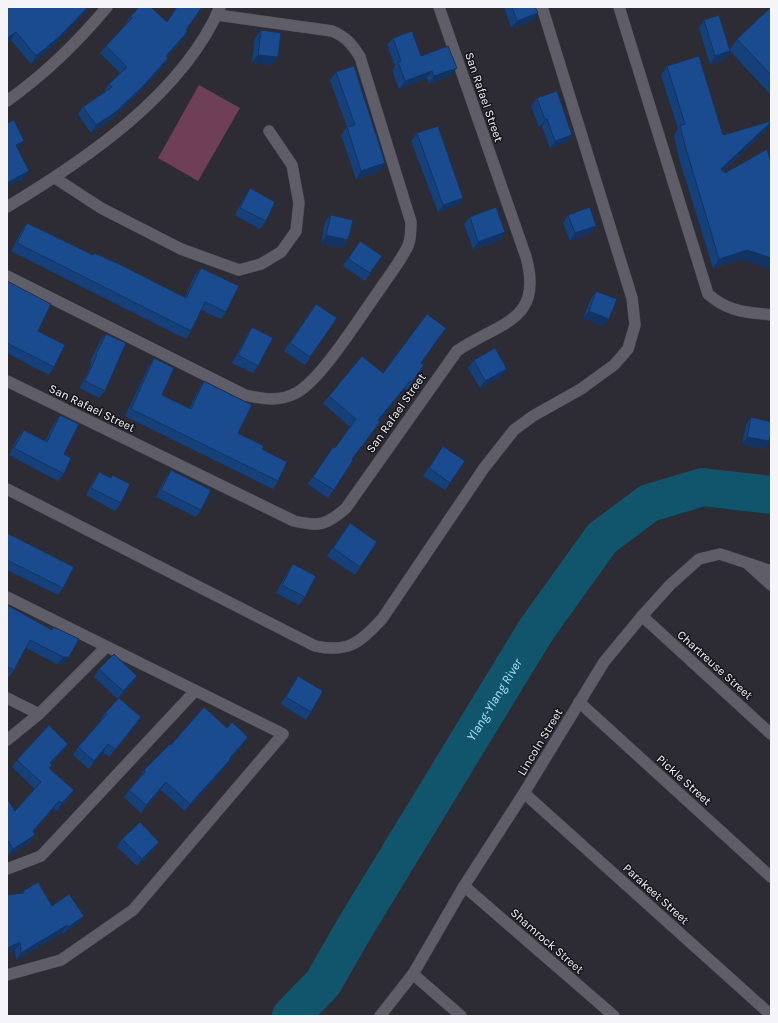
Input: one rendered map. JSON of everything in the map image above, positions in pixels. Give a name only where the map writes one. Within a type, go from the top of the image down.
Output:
[{"type":"street","points":[[7,100],[33,82],[71,49],[107,7]]},
{"type":"street","name":"San Rafael Street","points":[[7,381],[294,521],[322,525],[334,518],[346,508],[446,364],[457,351],[472,340],[506,323],[520,313],[530,296],[532,276],[439,7]]},
{"type":"street","points":[[7,490],[315,646],[333,650],[350,646],[367,635],[382,619],[484,468],[514,430],[533,416],[580,389],[614,365],[628,349],[635,325],[632,298],[542,7]]},
{"type":"street","points":[[619,7],[708,294],[721,305],[730,309],[771,315]]},
{"type":"street","points":[[7,207],[55,178],[97,148],[142,110],[168,84],[196,49],[218,11],[332,31],[345,37],[353,46],[360,57],[411,222],[411,233],[408,244],[400,260],[358,320],[318,373],[307,386],[284,398],[265,400],[245,395],[7,276]]},
{"type":"street","points":[[55,178],[101,208],[181,249],[239,270],[260,264],[281,252],[296,231],[299,203],[292,165],[269,130]]},
{"type":"street","name":"Lincoln Street","points":[[380,1016],[413,974],[464,886],[604,662],[670,584],[699,559],[720,554],[771,571]]},
{"type":"street","points":[[746,563],[771,585]]},
{"type":"street","points":[[7,597],[283,734],[133,910],[61,960],[7,975]]},
{"type":"street","name":"Chartreuse Street","points":[[642,616],[771,734]]},
{"type":"street","points":[[7,740],[39,714],[106,647]]},
{"type":"street","points":[[7,869],[41,856],[195,691]]},
{"type":"street","points":[[7,698],[39,714]]},
{"type":"street","name":"Pickle Street","points":[[579,702],[771,877]]},
{"type":"street","name":"Parakeet Street","points":[[524,792],[771,1015]]},
{"type":"street","name":"Shamrock Street","points":[[464,886],[614,1016]]},
{"type":"street","points":[[413,974],[461,1016]]},
{"type":"shaded area","points":[[199,85],[240,108],[198,181],[158,158]]},
{"type":"building","points":[[7,7],[88,7],[60,36],[36,56],[16,32],[7,38]]},
{"type":"building","points":[[139,7],[151,7],[167,22],[177,7],[202,7],[186,30],[188,31],[166,56],[168,58],[146,83],[117,111],[96,125],[83,107],[112,87],[109,84],[127,67],[106,46],[132,18],[130,17]]},
{"type":"building","points":[[512,7],[535,7],[538,13],[517,21]]},
{"type":"building","points":[[771,7],[771,75],[737,39]]},
{"type":"building","points":[[719,15],[730,51],[715,56],[704,20]]},
{"type":"building","points":[[261,30],[281,33],[278,57],[258,55]]},
{"type":"building","points":[[412,31],[421,56],[448,46],[457,68],[434,76],[432,71],[405,81],[398,62],[401,61],[393,38]]},
{"type":"building","points":[[699,56],[723,135],[771,121],[721,169],[725,173],[767,149],[771,163],[771,258],[747,250],[719,259],[686,149],[680,126],[685,124],[667,66]]},
{"type":"building","points":[[354,66],[385,163],[361,171],[347,127],[355,125],[336,72]]},
{"type":"building","points":[[557,91],[572,135],[555,141],[537,98]]},
{"type":"building","points":[[14,120],[24,141],[16,145],[29,171],[7,183],[7,123]]},
{"type":"building","points":[[438,126],[463,198],[443,205],[417,133]]},
{"type":"building","points":[[250,188],[275,202],[266,221],[240,208]]},
{"type":"building","points":[[496,207],[505,232],[478,242],[470,217]]},
{"type":"building","points":[[590,207],[596,226],[575,233],[568,215]]},
{"type":"building","points":[[331,215],[353,220],[348,240],[326,235]]},
{"type":"building","points":[[27,223],[93,255],[94,253],[119,264],[186,298],[201,268],[239,286],[226,312],[205,302],[191,331],[17,243]]},
{"type":"building","points":[[360,241],[382,256],[370,273],[348,259]]},
{"type":"building","points":[[7,281],[51,304],[38,331],[65,345],[54,367],[7,343]]},
{"type":"building","points":[[596,291],[617,299],[609,319],[589,311]]},
{"type":"building","points":[[316,304],[337,318],[310,357],[290,343]]},
{"type":"building","points":[[427,314],[446,328],[421,363],[424,365],[412,382],[410,381],[378,420],[380,422],[352,459],[353,460],[334,490],[313,477],[333,447],[335,448],[356,419],[329,396],[362,356],[383,373]]},
{"type":"building","points":[[252,327],[273,338],[258,366],[238,355]]},
{"type":"building","points":[[106,334],[126,343],[105,391],[85,381]]},
{"type":"building","points":[[495,348],[507,369],[485,381],[474,360]]},
{"type":"building","points":[[154,358],[174,368],[162,395],[191,409],[204,381],[252,405],[238,433],[264,446],[262,449],[287,462],[278,481],[131,409]]},
{"type":"building","points":[[60,415],[79,424],[64,454],[71,458],[64,474],[14,448],[24,430],[47,442]]},
{"type":"building","points":[[751,417],[771,422],[769,441],[747,437]]},
{"type":"building","points":[[443,446],[465,461],[450,483],[429,468]]},
{"type":"building","points":[[171,470],[211,490],[201,510],[161,490]]},
{"type":"building","points":[[99,472],[111,478],[112,475],[130,484],[121,503],[91,488]]},
{"type":"building","points":[[350,523],[377,542],[360,567],[333,548]]},
{"type":"building","points":[[7,533],[74,567],[63,588],[7,560]]},
{"type":"building","points":[[293,564],[316,576],[305,597],[282,585]]},
{"type":"building","points":[[7,605],[52,630],[54,627],[79,639],[69,657],[63,657],[30,640],[14,670],[7,666]]},
{"type":"building","points":[[114,654],[137,676],[123,691],[99,669]]},
{"type":"building","points":[[298,676],[323,691],[311,712],[286,697]]},
{"type":"building","points":[[119,698],[141,717],[115,750],[108,744],[94,761],[78,747]]},
{"type":"building","points":[[204,707],[227,728],[232,722],[248,737],[229,759],[230,760],[190,804],[166,782],[146,805],[129,790],[145,772],[144,770],[170,744],[171,745]]},
{"type":"building","points":[[49,725],[68,744],[50,763],[52,765],[49,768],[74,790],[62,803],[59,801],[33,831],[35,835],[13,849],[8,841],[7,842],[7,798],[15,811],[41,782],[17,760]]},
{"type":"building","points":[[140,822],[159,842],[142,859],[122,839]]},
{"type":"building","points":[[38,882],[52,906],[69,894],[84,916],[68,927],[67,925],[21,953],[20,942],[7,948],[7,895],[24,893],[23,891]]},
{"type":"waterway","name":"Ylang-Ylang River","points":[[291,1016],[323,983],[354,929],[536,630],[602,538],[649,503],[703,487],[771,495]]}]
